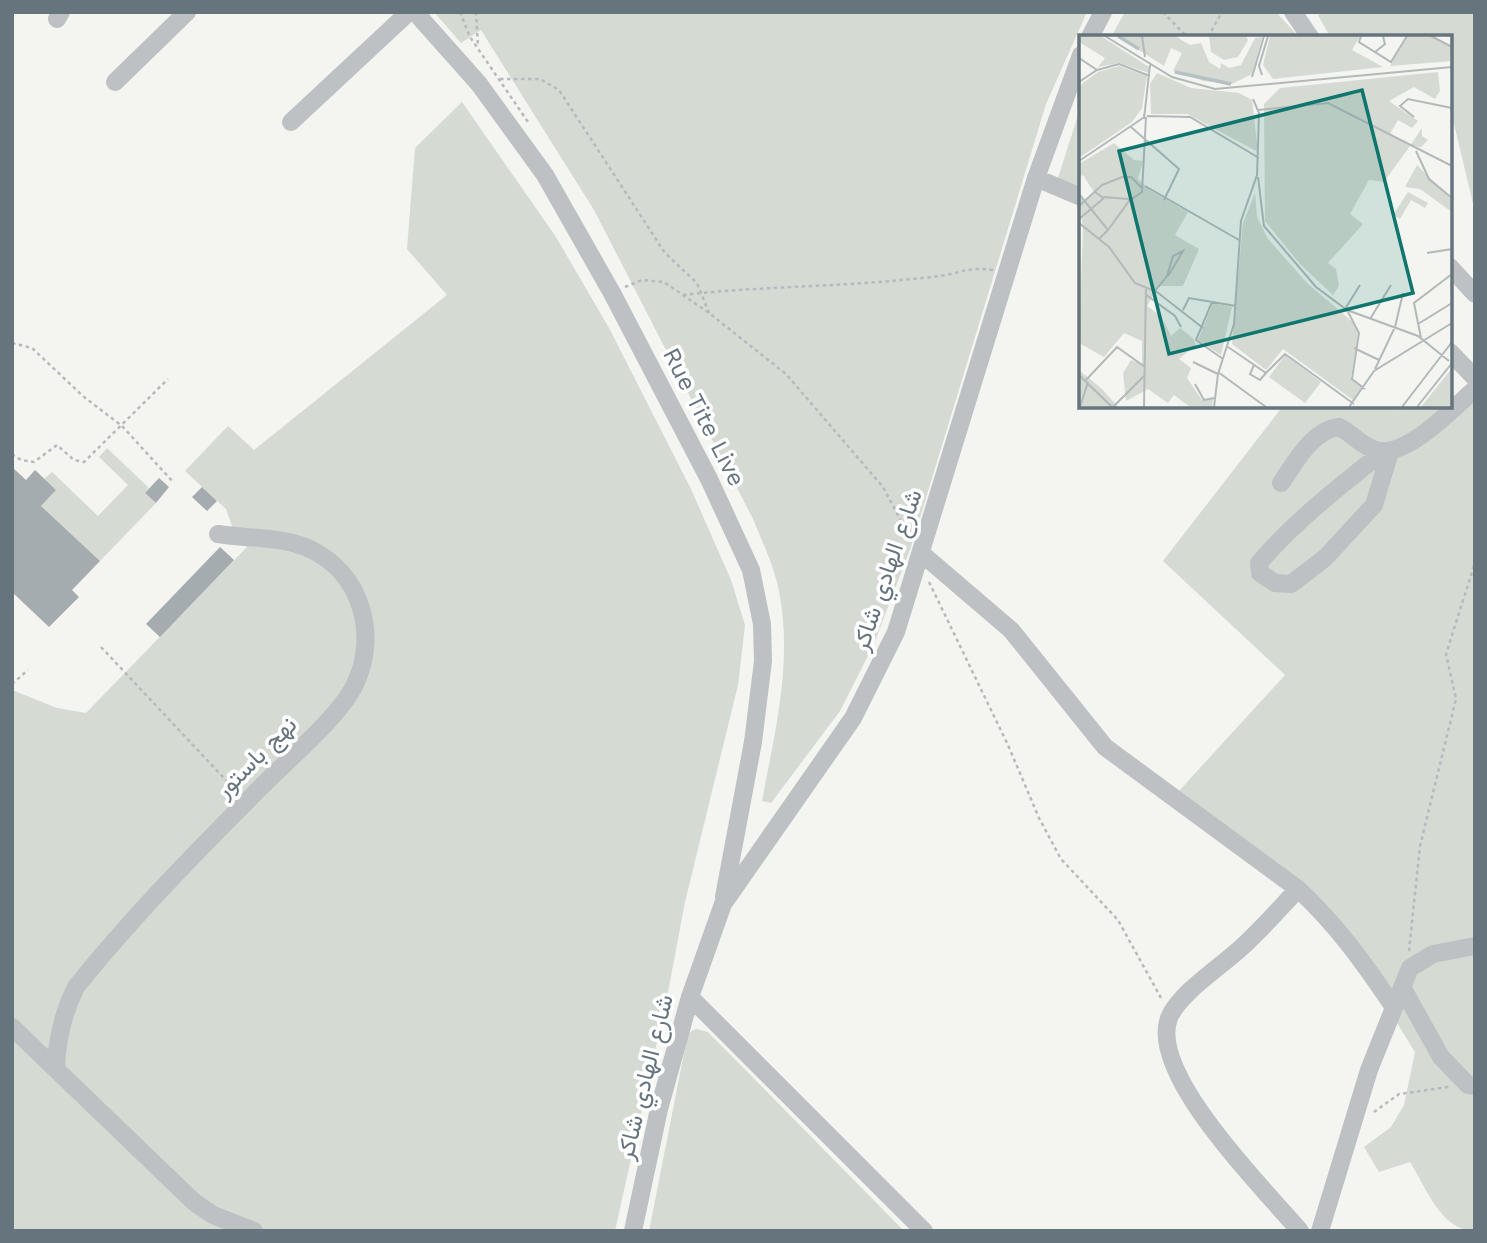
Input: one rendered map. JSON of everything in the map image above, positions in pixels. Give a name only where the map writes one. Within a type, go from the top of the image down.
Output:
[{"type":"street","points":[[115,82],[187,12]]},
{"type":"street","points":[[290,122],[409,12]]},
{"type":"street","name":"Rue Tite Live","points":[[415,12],[479,84],[545,175],[612,293],[709,479],[751,570],[762,636],[760,691],[723,904]]},
{"type":"street","points":[[1091,35],[1103,12]]},
{"type":"street","points":[[1293,12],[1309,35]]},
{"type":"street","name":"شارع الهادي شاكر","points":[[633,1231],[659,1109],[690,997],[723,904],[830,754],[873,683],[897,632],[1036,178],[1079,60]]},
{"type":"street","points":[[1036,178],[1079,196]]},
{"type":"street","points":[[1452,269],[1475,294]]},
{"type":"street","points":[[1452,354],[1475,378]]},
{"type":"street","points":[[1387,452],[1374,505],[1325,558],[1291,584],[1275,583],[1260,573],[1259,563],[1312,509],[1387,452],[1413,441],[1475,389]]},
{"type":"street","points":[[1281,483],[1298,457],[1322,432],[1332,427],[1339,426],[1358,442],[1387,452]]},
{"type":"street","name":"نهج باستور","points":[[56,1067],[57,1044],[67,1004],[76,987],[246,802],[330,717],[356,683],[364,647],[365,623],[359,596],[331,563],[312,550],[290,543],[218,534]]},
{"type":"street","points":[[921,555],[1011,630],[1105,747],[1298,889],[1345,936],[1393,1006]]},
{"type":"street","points":[[1298,889],[1244,945],[1179,1003],[1170,1017],[1169,1049],[1175,1067],[1220,1140],[1300,1231]]},
{"type":"street","points":[[1320,1231],[1349,1129],[1393,1006],[1410,968],[1433,954],[1475,946]]},
{"type":"street","points":[[1402,987],[1441,1057],[1471,1085]]},
{"type":"street","points":[[690,997],[924,1231]]},
{"type":"street","points":[[12,1027],[194,1202],[214,1215],[254,1231]]},
{"type":"path","points":[[460,12],[461,20],[479,49],[476,12]]},
{"type":"path","points":[[1163,12],[1185,35]]},
{"type":"path","points":[[1209,35],[1222,12]]},
{"type":"path","points":[[479,84],[510,77],[540,79],[559,90],[666,253],[697,283],[709,313]]},
{"type":"path","points":[[683,295],[749,287],[822,287],[946,275],[965,268],[1007,273]]},
{"type":"path","points":[[612,293],[642,280],[664,282],[709,313],[786,374],[883,487],[921,555]]},
{"type":"path","points":[[12,343],[32,348],[84,397],[122,426],[174,482]]},
{"type":"path","points":[[12,454],[21,460],[34,462],[57,445],[74,460],[84,462],[167,379]]},
{"type":"path","points":[[1410,968],[1420,846],[1456,698],[1446,654],[1475,563]]},
{"type":"path","points":[[929,582],[1061,859],[1118,920],[1146,966],[1170,1017]]},
{"type":"path","points":[[101,647],[246,802]]},
{"type":"path","points":[[12,684],[29,670]]},
{"type":"path","points":[[1349,1129],[1399,1094],[1471,1085]]},
{"type":"shaded area","points":[[434,12],[1087,12],[1046,104],[911,547],[873,646],[840,711],[771,803],[762,801],[781,696],[783,618],[774,573],[753,519],[594,210],[481,30],[461,43]]},
{"type":"shaded area","points":[[1125,12],[1276,12],[1297,35],[1112,35]]},
{"type":"shaded area","points":[[1321,12],[1475,12],[1475,212],[1452,115],[1452,35],[1329,35],[1318,15]]},
{"type":"shaded area","points":[[462,102],[556,237],[609,328],[691,489],[731,580],[745,625],[738,685],[685,902],[668,992],[615,1231],[12,1231],[12,690],[57,708],[86,713],[247,547],[236,537],[226,509],[185,471],[228,426],[254,450],[447,295],[407,249],[415,148]]},
{"type":"shaded area","points":[[1079,112],[1079,189],[1058,178]]},
{"type":"shaded area","points":[[1475,379],[1475,1231],[1463,1229],[1444,1216],[1410,1162],[1379,1172],[1364,1147],[1391,1127],[1404,1105],[1415,1052],[1360,963],[1333,930],[1178,792],[1285,675],[1163,561],[1281,408],[1399,410],[1452,408],[1452,404]]},
{"type":"shaded area","points":[[107,448],[149,488],[145,493],[156,503],[100,561],[41,506],[56,490],[44,479],[52,472],[98,516],[128,485],[99,457]]},
{"type":"shaded area","points":[[696,1029],[708,1032],[904,1231],[649,1231],[688,1033]]},
{"type":"building","points":[[12,467],[26,480],[35,470],[56,490],[41,506],[100,561],[72,590],[79,597],[49,627],[12,592]]},
{"type":"building","points":[[159,478],[169,487],[156,503],[145,493]]},
{"type":"building","points":[[202,487],[217,501],[207,511],[192,497]]},
{"type":"building","points":[[220,547],[234,560],[160,637],[146,624]]}]
